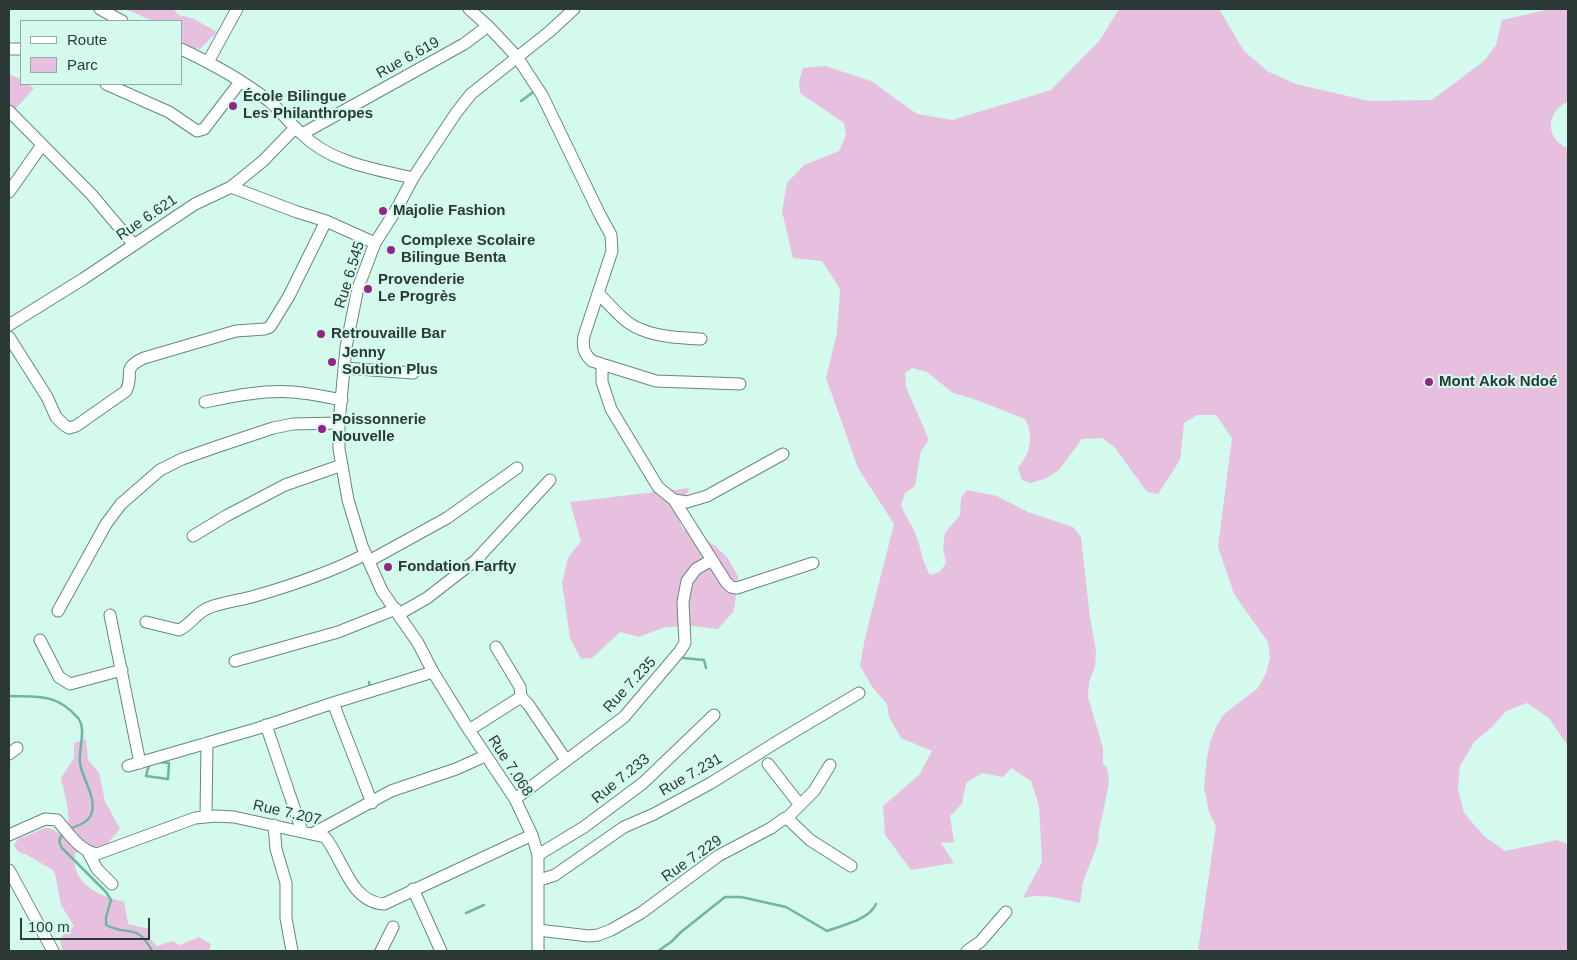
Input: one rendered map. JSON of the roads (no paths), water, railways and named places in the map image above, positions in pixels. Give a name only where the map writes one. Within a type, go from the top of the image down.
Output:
[{"type":"street","points":[[100,9],[120,20]]},
{"type":"street","points":[[208,62],[238,9]]},
{"type":"street","points":[[469,9],[517,57],[542,95],[613,240],[612,251],[583,344],[586,356],[592,361],[656,382],[740,384]]},
{"type":"street","name":"Rue 6.545","points":[[398,612],[382,591],[367,557],[348,500],[339,449],[339,423],[346,347],[358,288],[375,243],[396,210],[412,178],[456,112],[471,94],[574,9]]},
{"type":"street","name":"Rue 6.619","points":[[299,131],[464,44],[488,26]]},
{"type":"street","points":[[182,49],[208,62],[270,102],[310,142],[331,155],[358,166],[412,178]]},
{"type":"street","points":[[108,85],[169,112],[197,131],[200,131],[204,129],[240,82]]},
{"type":"street","points":[[9,111],[92,195],[134,245]]},
{"type":"street","name":"Rue 6.621","points":[[9,325],[195,204],[231,187],[299,131]]},
{"type":"street","points":[[9,192],[42,145]]},
{"type":"street","points":[[231,187],[326,221],[375,243]]},
{"type":"street","points":[[9,337],[47,397],[60,422],[70,428],[76,426],[126,391],[130,366],[133,363],[236,330],[265,329],[270,327],[289,296],[326,221]]},
{"type":"street","points":[[598,294],[639,329],[669,336],[701,339]]},
{"type":"street","points":[[602,364],[602,382],[611,409],[658,487],[674,500],[731,587],[737,588],[812,563]]},
{"type":"street","points":[[344,368],[413,373]]},
{"type":"street","points":[[205,402],[271,392],[299,393],[342,400]]},
{"type":"street","points":[[58,611],[106,524],[121,504],[160,470],[182,459],[232,440],[273,428],[294,424],[339,423]]},
{"type":"street","points":[[674,500],[687,502],[707,496],[783,454]]},
{"type":"street","points":[[193,536],[285,485],[342,465]]},
{"type":"street","points":[[146,622],[179,630],[207,609],[306,580],[367,557],[447,518],[517,468]]},
{"type":"street","points":[[235,661],[338,632],[398,612],[427,598],[476,560],[550,480]]},
{"type":"street","name":"Rue 7.235","points":[[514,799],[624,717],[680,651],[685,643],[684,602],[687,581],[696,569],[712,560]]},
{"type":"street","name":"Rue 7.068","points":[[398,612],[485,756],[514,799],[532,835],[538,855],[538,951]]},
{"type":"street","points":[[110,615],[140,763]]},
{"type":"street","points":[[40,640],[60,676],[70,684],[122,670]]},
{"type":"street","points":[[496,647],[520,687],[521,697],[532,709],[566,760]]},
{"type":"street","points":[[128,766],[434,672]]},
{"type":"street","name":"Rue 7.231","points":[[538,876],[543,878],[555,874],[624,827],[654,814],[711,783],[859,693]]},
{"type":"street","points":[[469,730],[521,697]]},
{"type":"street","points":[[332,703],[372,803]]},
{"type":"street","name":"Rue 7.233","points":[[538,855],[584,827],[643,783],[714,715]]},
{"type":"street","points":[[266,725],[307,833],[372,803],[391,791],[456,769],[485,756]]},
{"type":"street","points":[[206,817],[207,743]]},
{"type":"street","points":[[768,764],[800,805]]},
{"type":"street","name":"Rue 7.229","points":[[538,930],[589,936],[611,930],[641,913],[715,857],[787,818],[814,790],[830,765]]},
{"type":"street","name":"Rue 7.207","points":[[88,852],[97,854],[196,818],[234,817],[325,837],[354,886],[361,894],[371,901],[384,904],[532,835]]},
{"type":"street","points":[[787,818],[810,840],[851,866]]},
{"type":"street","points":[[9,835],[45,819],[57,820],[82,848],[88,852],[97,868],[112,884]]},
{"type":"street","points":[[274,825],[276,850],[286,884],[286,918],[292,951]]},
{"type":"street","points":[[9,870],[53,951]]},
{"type":"street","points":[[413,889],[441,951]]},
{"type":"street","points":[[967,951],[980,942],[1006,912]]},
{"type":"street","points":[[381,951],[393,926]]},
{"type":"waterway","points":[[521,101],[536,90]]},
{"type":"waterway","points":[[683,658],[704,660],[706,668]]},
{"type":"waterway","points":[[369,682],[370,687]]},
{"type":"waterway","points":[[9,696],[38,697],[54,700],[70,710],[81,723],[80,763],[93,802],[93,809],[87,820],[69,829]]},
{"type":"waterway","points":[[150,761],[169,763],[168,779],[146,776],[150,761]]},
{"type":"waterway","points":[[63,834],[60,837],[62,848],[106,892],[111,900],[106,917],[106,925],[137,933],[142,936],[152,951]]},
{"type":"waterway","points":[[658,951],[725,897],[741,897],[786,907],[827,931],[862,918],[873,910],[876,904]]},
{"type":"waterway","points":[[466,913],[484,905]]},
{"type":"place","name":"École Bilingue Les Philanthropes","points":[[233,106]]},
{"type":"place","name":"Majolie Fashion","points":[[383,211]]},
{"type":"place","name":"Complexe Scolaire Bilingue Benta","points":[[391,250]]},
{"type":"place","name":"Provenderie Le Progrès","points":[[368,289]]},
{"type":"place","name":"Retrouvaille Bar","points":[[321,334]]},
{"type":"place","name":"Jenny Solution Plus","points":[[332,362]]},
{"type":"place","name":"Mont Akok Ndoé","points":[[1429,382]]},
{"type":"place","name":"Poissonnerie Nouvelle","points":[[322,429]]},
{"type":"place","name":"Fondation Farfty","points":[[388,567]]}]
